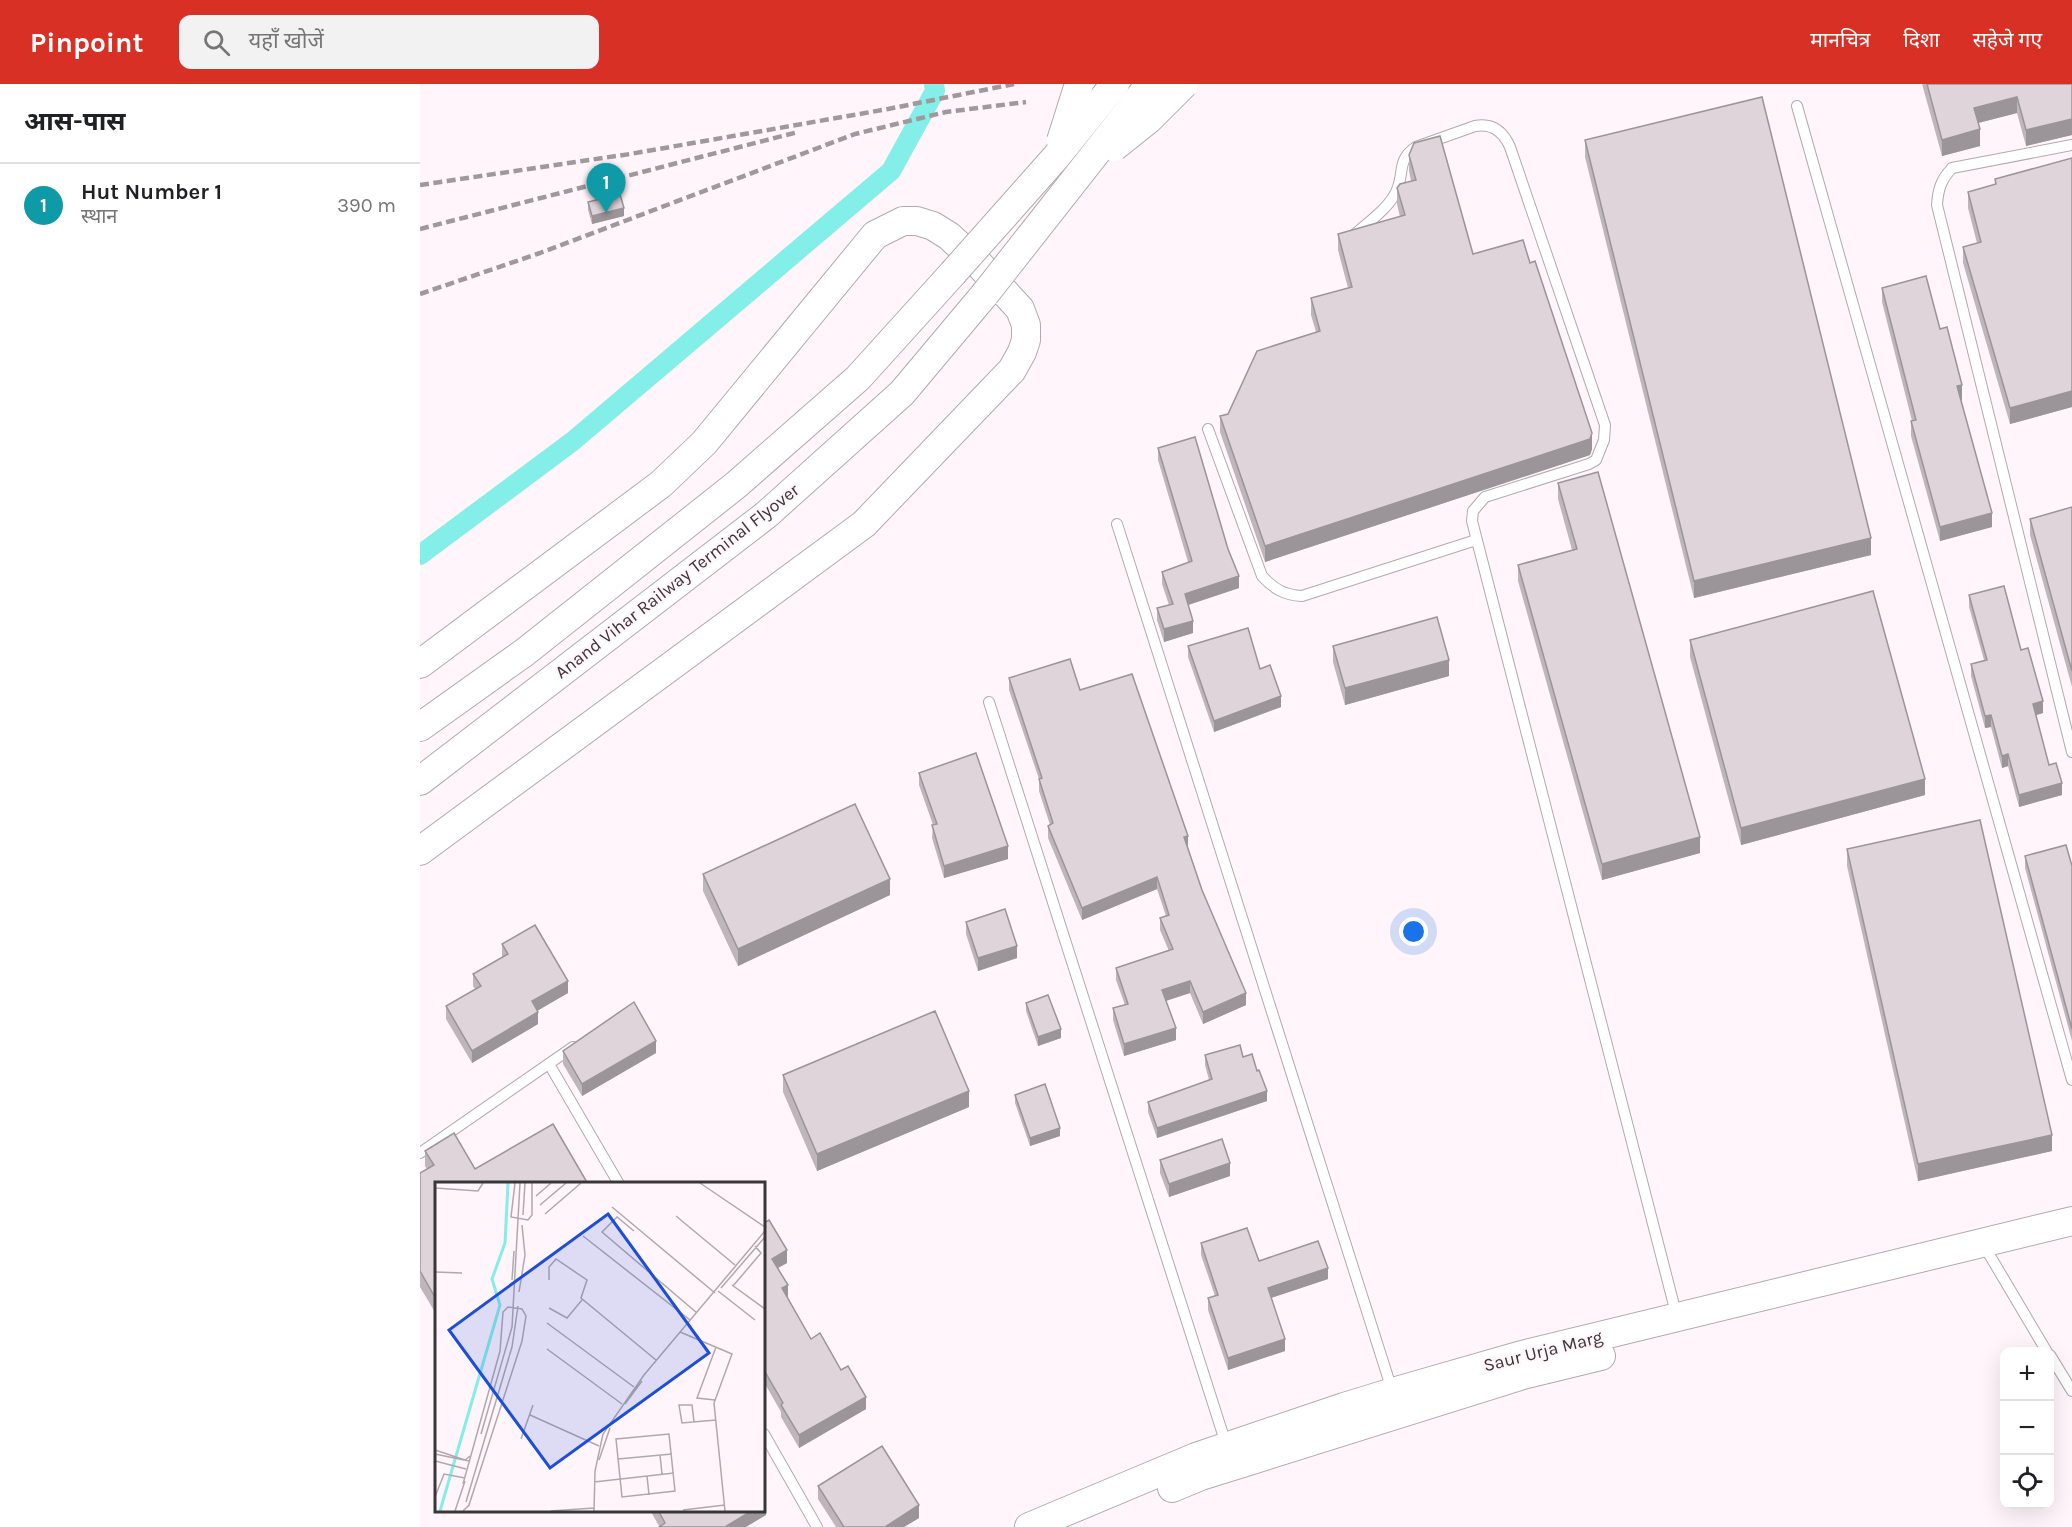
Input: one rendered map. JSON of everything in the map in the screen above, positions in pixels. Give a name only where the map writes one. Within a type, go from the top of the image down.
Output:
[{"type":"main road","points":[[1056,157],[1079,84]]},
{"type":"main road","points":[[430,720],[525,651],[736,485],[858,378],[1056,157],[1115,84]]},
{"type":"main road","name":"Anand Vihar Railway Terminal Flyover","points":[[420,781],[766,515],[902,393],[985,294],[1150,84]]},
{"type":"main road","name":"Anand Vihar Railway Terminal Flyover","points":[[1082,172],[1149,119],[1184,84]]},
{"type":"main road","points":[[420,664],[661,484],[704,443],[875,235],[903,221],[917,221],[933,226],[949,236],[977,262],[1020,309],[1026,325],[1026,340],[1012,370],[864,524],[420,851]]},
{"type":"main road","name":"Saur Urja Marg","points":[[1029,1527],[1196,1457],[1227,1447],[1321,1427],[1987,1252],[2072,1221]]},
{"type":"main road","name":"Saur Urja Marg","points":[[1075,1527],[1321,1427],[1393,1392],[1522,1355],[1677,1317],[1987,1252],[2072,1241]]},
{"type":"lane","points":[[1797,106],[2072,1080]]},
{"type":"lane","points":[[1347,241],[1392,199],[1402,164],[1411,150],[1484,124],[1492,126],[1505,137],[1605,425],[1604,441],[1596,460],[1485,497],[1473,511],[1472,520],[1677,1317]]},
{"type":"lane","points":[[2072,145],[1952,168],[1943,179],[1938,192],[1937,205],[2072,752]]},
{"type":"lane","points":[[1208,429],[1262,576],[1279,592],[1302,596],[1476,540]]},
{"type":"lane","points":[[1117,524],[1393,1392]]},
{"type":"lane","points":[[989,702],[1227,1447]]},
{"type":"lane","points":[[420,1153],[586,1038]]},
{"type":"lane","points":[[549,1064],[618,1182]]},
{"type":"lane","points":[[1987,1252],[2044,1347]]},
{"type":"lane","points":[[2054,1362],[2072,1391]]},
{"type":"lane","points":[[765,1436],[817,1527]]},
{"type":"building","points":[[1927,84],[2072,84],[2072,119],[2026,130],[2017,97],[1974,108],[1980,129],[1942,140]]},
{"type":"building","points":[[1762,97],[1871,538],[1694,581],[1585,140]]},
{"type":"building","points":[[1440,136],[1473,254],[1523,240],[1530,263],[1535,261],[1592,433],[1590,439],[1265,546],[1220,416],[1228,414],[1257,351],[1320,331],[1311,298],[1352,287],[1338,234],[1405,215],[1397,188],[1400,184],[1416,180],[1409,155],[1414,143]]},
{"type":"building","points":[[2072,158],[2072,391],[2010,408],[1963,247],[1981,242],[1968,192],[1996,184],[1995,179]]},
{"type":"building","points":[[620,194],[624,208],[592,216],[588,202]]},
{"type":"building","points":[[1926,276],[1940,329],[1947,327],[1962,385],[1957,386],[1992,513],[1940,527],[1911,421],[1916,420],[1882,288]]},
{"type":"building","points":[[1195,437],[1228,549],[1239,576],[1185,594],[1193,621],[1164,629],[1157,608],[1173,604],[1162,572],[1192,561],[1158,448]]},
{"type":"building","points":[[1598,472],[1700,837],[1602,864],[1518,565],[1577,549],[1558,483]]},
{"type":"building","points":[[2072,507],[2072,671],[2030,519]]},
{"type":"building","points":[[2004,586],[2021,650],[2028,648],[2043,701],[2033,704],[2049,765],[2056,763],[2062,783],[2019,795],[2008,754],[2002,756],[1991,715],[1985,716],[1971,664],[1987,660],[1969,595]]},
{"type":"building","points":[[1873,591],[1925,779],[1741,828],[1690,640]]},
{"type":"building","points":[[1437,617],[1449,660],[1345,688],[1333,646]]},
{"type":"building","points":[[1248,628],[1260,669],[1270,665],[1281,696],[1214,721],[1188,646]]},
{"type":"building","points":[[1070,659],[1080,690],[1132,674],[1188,836],[1184,837],[1202,890],[1246,993],[1203,1012],[1190,981],[1162,990],[1176,1028],[1124,1044],[1113,1008],[1128,1004],[1116,968],[1173,949],[1160,918],[1169,915],[1157,877],[1082,908],[1048,826],[1053,823],[1039,779],[1042,778],[1009,678]]},
{"type":"building","points":[[976,753],[1008,846],[944,866],[932,825],[937,824],[919,773]]},
{"type":"building","points":[[855,804],[890,879],[738,949],[703,874]]},
{"type":"building","points":[[1980,820],[2052,1135],[1918,1164],[1847,849]]},
{"type":"building","points":[[2066,845],[2072,866],[2072,1029],[2025,856]]},
{"type":"building","points":[[1005,909],[1017,946],[978,958],[966,922]]},
{"type":"building","points":[[535,925],[568,981],[532,1001],[538,1012],[472,1051],[446,1006],[481,986],[473,974],[508,954],[502,944]]},
{"type":"building","points":[[1048,995],[1061,1029],[1038,1037],[1026,1003]]},
{"type":"building","points":[[634,1002],[656,1041],[582,1084],[563,1051]]},
{"type":"building","points":[[935,1011],[969,1091],[817,1154],[783,1075]]},
{"type":"building","points":[[1240,1045],[1243,1057],[1252,1054],[1267,1091],[1157,1128],[1148,1102],[1212,1079],[1205,1055]]},
{"type":"building","points":[[1045,1084],[1060,1128],[1030,1138],[1015,1095]]},
{"type":"building","points":[[553,1124],[587,1182],[435,1182],[435,1297],[420,1271],[420,1173],[434,1165],[425,1151],[454,1133],[475,1169]]},
{"type":"building","points":[[1222,1139],[1230,1163],[1169,1184],[1160,1160]]},
{"type":"building","points":[[769,1220],[787,1250],[772,1259],[788,1285],[782,1288],[811,1339],[820,1333],[841,1370],[848,1366],[866,1397],[799,1435],[765,1372],[765,1222]]},
{"type":"building","points":[[1247,1228],[1259,1261],[1318,1241],[1328,1268],[1268,1288],[1285,1339],[1228,1358],[1208,1298],[1218,1295],[1201,1243]]},
{"type":"building","points":[[882,1446],[919,1505],[885,1527],[844,1527],[818,1486]]},
{"type":"building","points":[[659,1512],[750,1512],[725,1527],[659,1527],[665,1523]]},
{"type":"waterway","points":[[420,555],[573,441],[891,171],[935,91],[934,84]]},
{"type":"railway","points":[[420,185],[630,154],[888,109],[1014,84]]},
{"type":"railway","points":[[420,294],[540,253],[855,134],[946,112],[1026,102]]},
{"type":"railway","points":[[420,229],[798,132]]},
{"type":"place","name":"Hut Number 1","points":[[606,213]]}]
